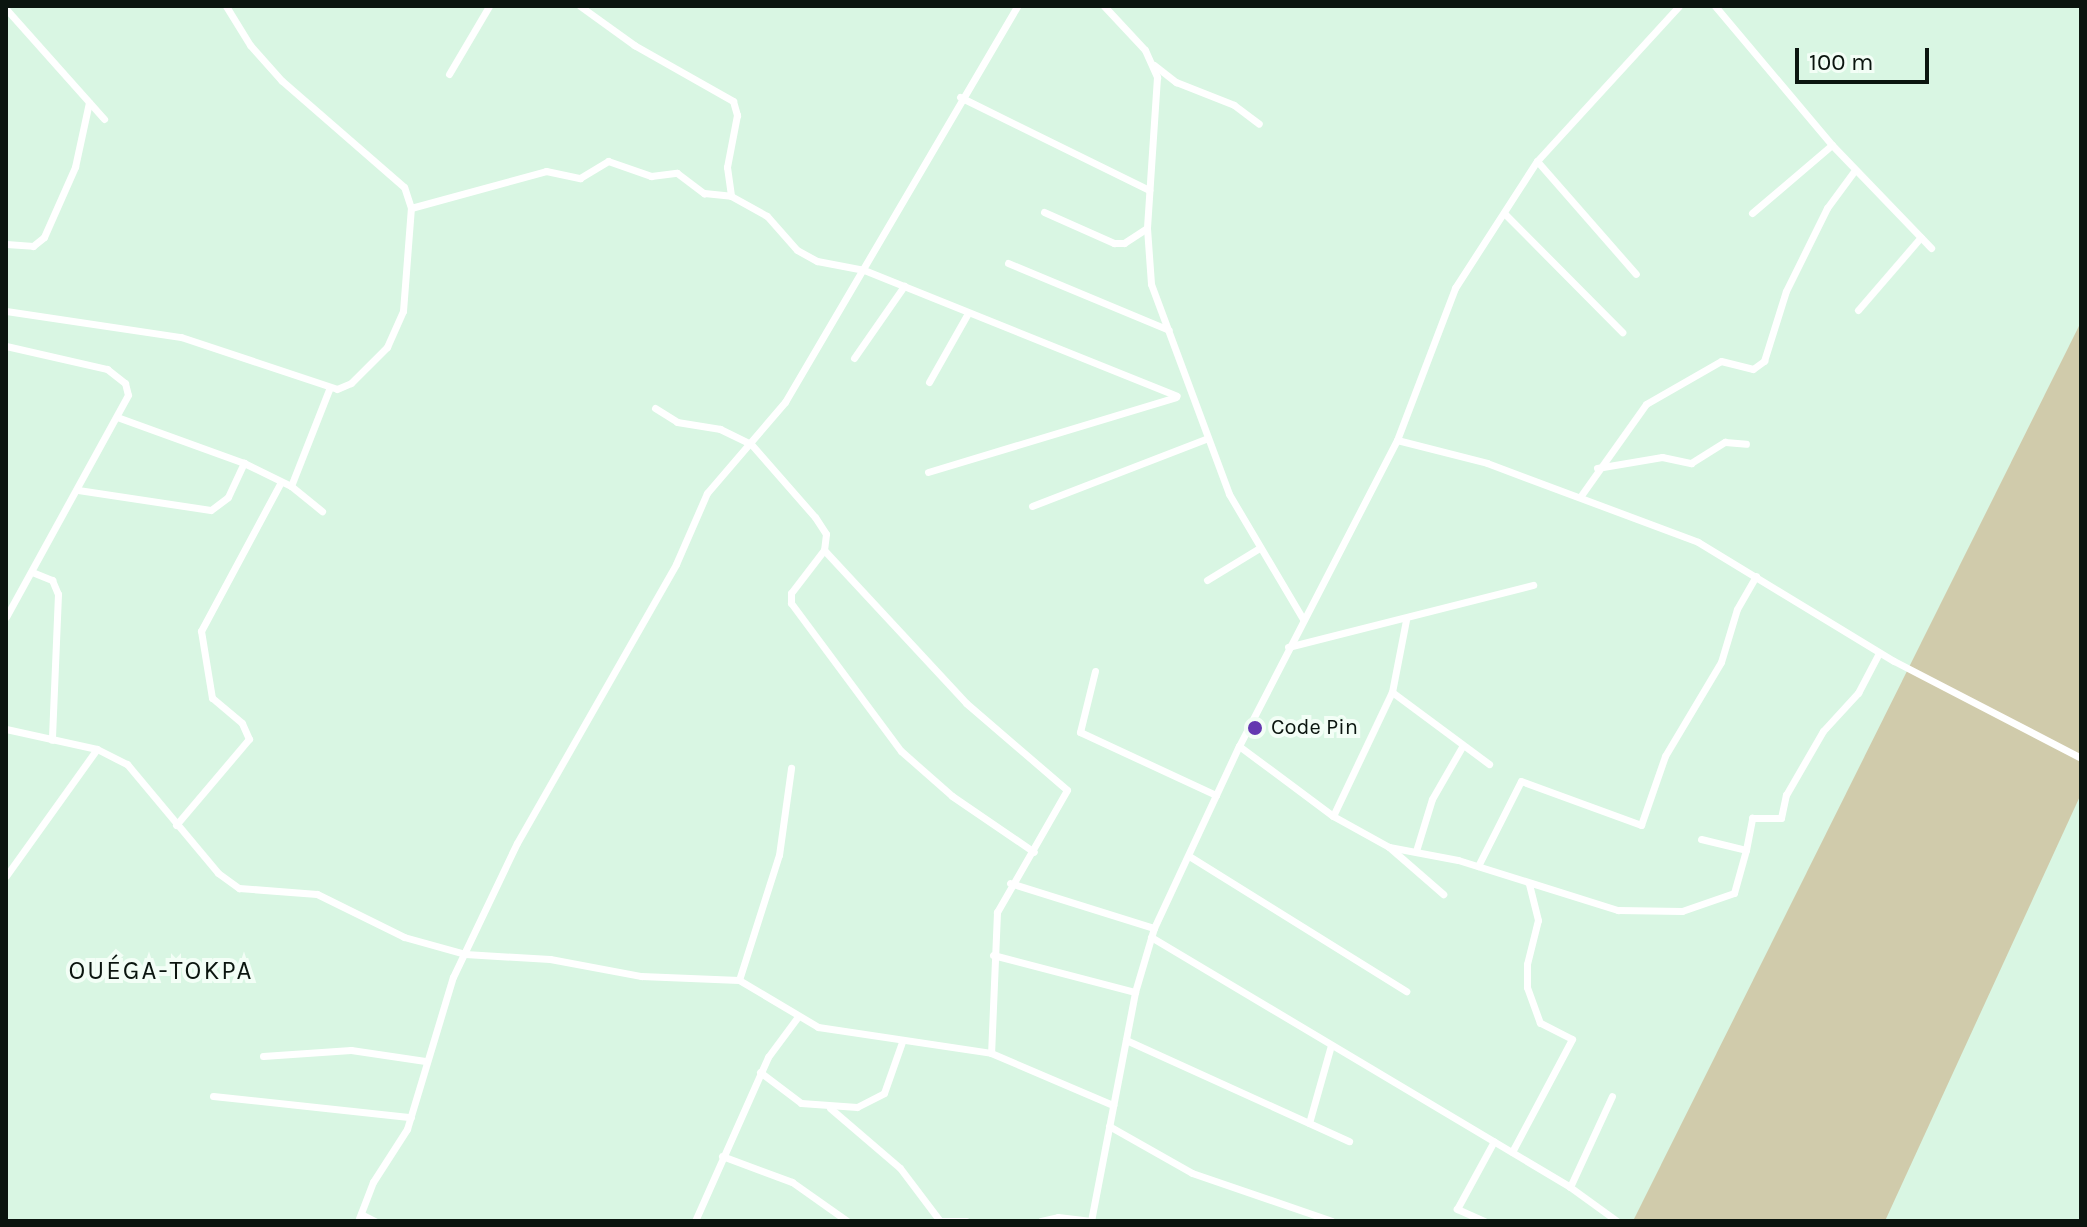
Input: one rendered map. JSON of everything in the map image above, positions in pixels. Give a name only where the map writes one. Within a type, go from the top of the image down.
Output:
[{"type":"street","points":[[13,6],[6,10],[104,119]]},
{"type":"street","points":[[6,311],[181,337],[342,389],[387,347],[400,324],[411,208],[396,176],[282,81],[226,6]]},
{"type":"street","points":[[449,74],[489,6]]},
{"type":"street","points":[[580,6],[645,51],[733,101],[737,115],[727,167],[731,196]]},
{"type":"street","points":[[375,1221],[360,1217],[373,1182],[411,1117],[425,1061],[465,954],[517,843],[676,564],[707,493],[785,402],[948,126],[960,97],[1017,6]]},
{"type":"street","points":[[1104,6],[1154,65],[1176,82],[1234,105],[1259,124]]},
{"type":"street","points":[[1041,1221],[1090,1221],[1135,992],[1152,932],[1288,647],[1397,440],[1455,288],[1537,161],[1679,6]]},
{"type":"street","points":[[1715,6],[1832,145],[1931,248]]},
{"type":"street","points":[[1154,65],[1147,228],[1151,284],[1206,439],[1258,549],[1303,619]]},
{"type":"street","points":[[960,97],[1149,190]]},
{"type":"street","points":[[6,244],[33,246],[44,237],[75,167],[89,102]]},
{"type":"street","points":[[1752,213],[1832,145]]},
{"type":"street","points":[[411,208],[546,171],[580,178],[608,161],[651,176],[677,173],[704,193],[731,196],[771,219],[806,256],[864,270],[1177,396]]},
{"type":"street","points":[[1537,161],[1636,274]]},
{"type":"street","points":[[1580,497],[1597,468],[1646,404],[1721,361],[1753,369],[1764,361],[1786,291],[1827,208],[1855,170]]},
{"type":"street","points":[[1044,212],[1114,243],[1124,243],[1147,228]]},
{"type":"street","points":[[1504,213],[1622,332]]},
{"type":"street","points":[[1858,310],[1921,237]]},
{"type":"street","points":[[1008,263],[1169,330]]},
{"type":"street","points":[[854,358],[904,286]]},
{"type":"street","points":[[929,382],[968,313]]},
{"type":"street","points":[[6,346],[117,375],[128,395],[6,617]]},
{"type":"street","points":[[291,486],[330,387]]},
{"type":"street","points":[[928,472],[1189,391]]},
{"type":"street","points":[[655,408],[677,422],[720,429],[751,444],[823,528],[824,550],[791,593],[791,603],[901,751],[961,803],[1034,852]]},
{"type":"street","points":[[117,417],[244,463],[291,486],[322,511]]},
{"type":"street","points":[[1032,506],[1206,439]]},
{"type":"street","points":[[1397,440],[1487,463],[1698,542],[1879,653],[2081,758]]},
{"type":"street","points":[[1597,468],[1662,457],[1691,463],[1725,442],[1746,444]]},
{"type":"street","points":[[78,490],[211,510],[228,497],[244,463]]},
{"type":"street","points":[[176,825],[249,739],[242,723],[212,698],[201,631],[281,482]]},
{"type":"street","points":[[1207,580],[1258,549]]},
{"type":"street","points":[[824,550],[966,703],[1063,783],[1067,797],[1034,852],[1010,883],[997,912],[991,1053]]},
{"type":"street","points":[[32,572],[52,580],[58,594],[52,740]]},
{"type":"street","points":[[1478,866],[1521,781],[1641,825],[1665,756],[1708,686],[1737,609],[1756,576]]},
{"type":"street","points":[[1288,647],[1406,620],[1533,585]]},
{"type":"street","points":[[1333,816],[1392,692],[1406,620]]},
{"type":"street","points":[[1389,847],[1478,866],[1618,910],[1682,911],[1734,893],[1752,818],[1781,818],[1786,795],[1823,731],[1858,693],[1879,653]]},
{"type":"street","points":[[1095,671],[1080,732],[1216,795]]},
{"type":"street","points":[[1392,692],[1489,764]]},
{"type":"street","points":[[6,729],[97,749],[134,769],[176,825],[218,873],[239,888],[317,894],[404,937],[465,954],[536,958],[641,976],[739,980],[797,1018],[833,1032],[991,1053],[1113,1105]]},
{"type":"street","points":[[1416,851],[1432,799],[1463,745]]},
{"type":"street","points":[[1239,746],[1333,816],[1389,847],[1443,894]]},
{"type":"street","points":[[6,876],[97,749]]},
{"type":"street","points":[[739,980],[779,855],[791,768]]},
{"type":"street","points":[[1701,839],[1746,850]]},
{"type":"street","points":[[1189,856],[1406,991]]},
{"type":"street","points":[[1010,883],[1152,932],[1331,1045],[1570,1187],[1617,1221]]},
{"type":"street","points":[[1512,1152],[1572,1039],[1540,1023],[1527,987],[1527,964],[1538,920],[1529,884]]},
{"type":"street","points":[[993,955],[1135,992]]},
{"type":"street","points":[[695,1221],[760,1072],[797,1018]]},
{"type":"street","points":[[1126,1040],[1349,1141]]},
{"type":"street","points":[[760,1072],[788,1097],[830,1108],[857,1107],[884,1093],[902,1042]]},
{"type":"street","points":[[1309,1123],[1331,1045]]},
{"type":"street","points":[[263,1056],[351,1050],[425,1061]]},
{"type":"street","points":[[213,1096],[411,1117]]},
{"type":"street","points":[[1570,1187],[1612,1096]]},
{"type":"street","points":[[830,1108],[900,1168],[939,1221],[966,1221]]},
{"type":"street","points":[[1109,1126],[1192,1173],[1332,1221]]},
{"type":"street","points":[[1484,1221],[1457,1209],[1494,1141]]},
{"type":"street","points":[[722,1156],[792,1182],[847,1221]]},
{"type":"shaded area","points":[[2081,322],[2081,794],[1885,1221],[1633,1221]]},
{"type":"place","name":"Code Pin","points":[[1255,728]]},
{"type":"district","name":"OUÉGA-TOKPA","points":[[161,971]]}]
